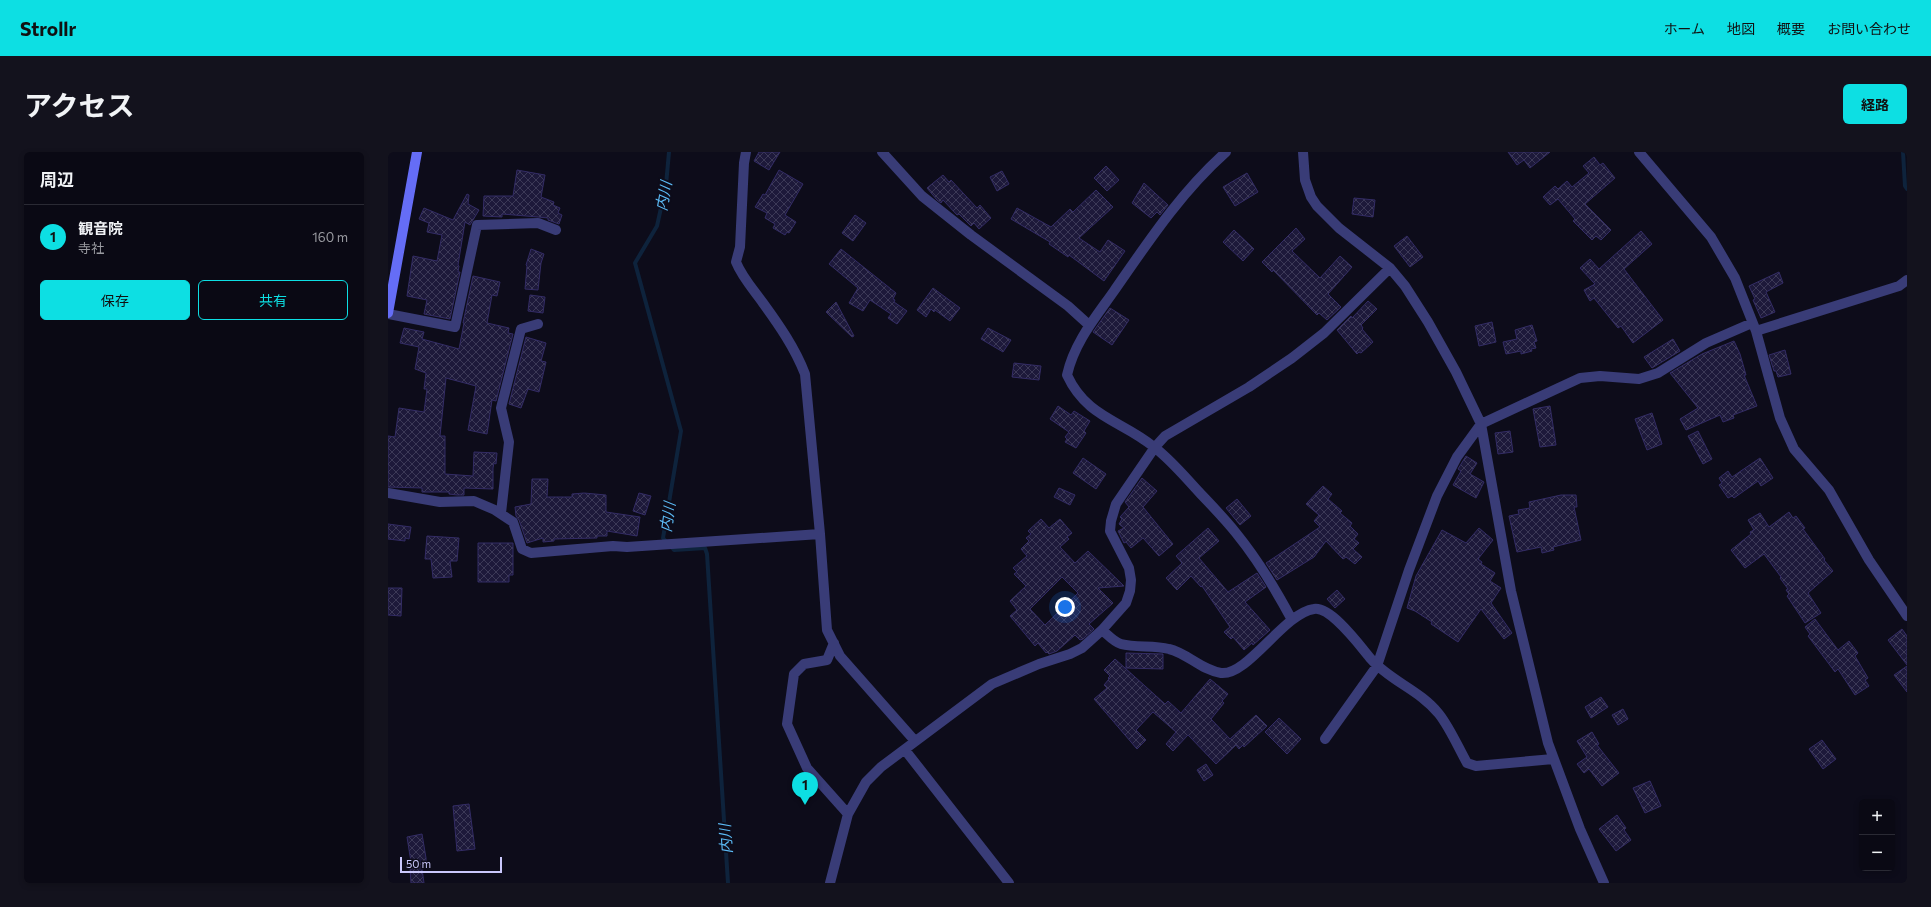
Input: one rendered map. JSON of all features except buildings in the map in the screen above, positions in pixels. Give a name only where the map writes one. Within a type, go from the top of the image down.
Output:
[{"type":"main road","points":[[388,314],[391,271],[417,152]]},
{"type":"street","points":[[746,152],[744,164],[740,247],[736,262],[741,273],[774,317],[795,351],[804,374],[820,534],[826,630],[840,656],[915,741]]},
{"type":"street","points":[[882,152],[922,196],[970,235],[1068,306],[1089,325]]},
{"type":"street","points":[[1226,152],[1186,192],[1141,251],[1089,325],[1069,363],[1066,375],[1084,402],[1155,447],[1188,480],[1236,534],[1278,595],[1292,620]]},
{"type":"street","points":[[1303,152],[1305,180],[1310,197],[1339,228],[1390,268],[1405,286],[1428,322],[1456,372],[1481,424],[1511,591],[1553,759],[1580,829],[1604,883]]},
{"type":"street","points":[[1639,152],[1711,237],[1735,278],[1754,327],[1780,418],[1794,449],[1830,490],[1869,560],[1907,616]]},
{"type":"street","points":[[388,314],[455,327],[477,225],[538,223],[556,230]]},
{"type":"street","points":[[830,883],[848,814],[866,782],[881,767],[992,684],[1082,648],[1102,630],[1126,603],[1130,586],[1129,568],[1110,531],[1111,521],[1116,504],[1155,447],[1165,436],[1249,387],[1292,358],[1324,332],[1390,268]]},
{"type":"street","points":[[1325,739],[1377,666],[1409,570],[1437,496],[1457,457],[1481,424],[1580,378],[1600,376],[1639,379],[1658,373],[1706,343],[1754,327],[1899,286],[1907,280]]},
{"type":"street","points":[[501,513],[509,442],[501,408],[521,329],[538,324]]},
{"type":"street","points":[[388,492],[440,502],[474,501],[501,513],[513,522],[522,549],[531,553],[613,546],[627,547],[820,534]]},
{"type":"street","points":[[1102,630],[1120,644],[1156,646],[1175,651],[1202,666],[1222,673],[1238,667],[1251,658],[1292,620],[1314,608],[1322,609],[1333,616],[1377,666],[1429,702],[1439,715],[1467,763],[1476,766],[1553,759]]},
{"type":"street","points":[[834,643],[827,660],[804,664],[794,674],[787,724],[807,768],[848,814]]},
{"type":"street","points":[[905,750],[1009,883]]},
{"type":"waterway","name":"内川","points":[[669,152],[666,185],[657,226],[635,263],[681,431],[663,538],[674,550],[705,548],[707,554],[728,883]]},
{"type":"waterway","points":[[1903,152],[1905,186],[1907,189]]},
{"type":"place","name":"観音院","points":[[805,805]]}]
